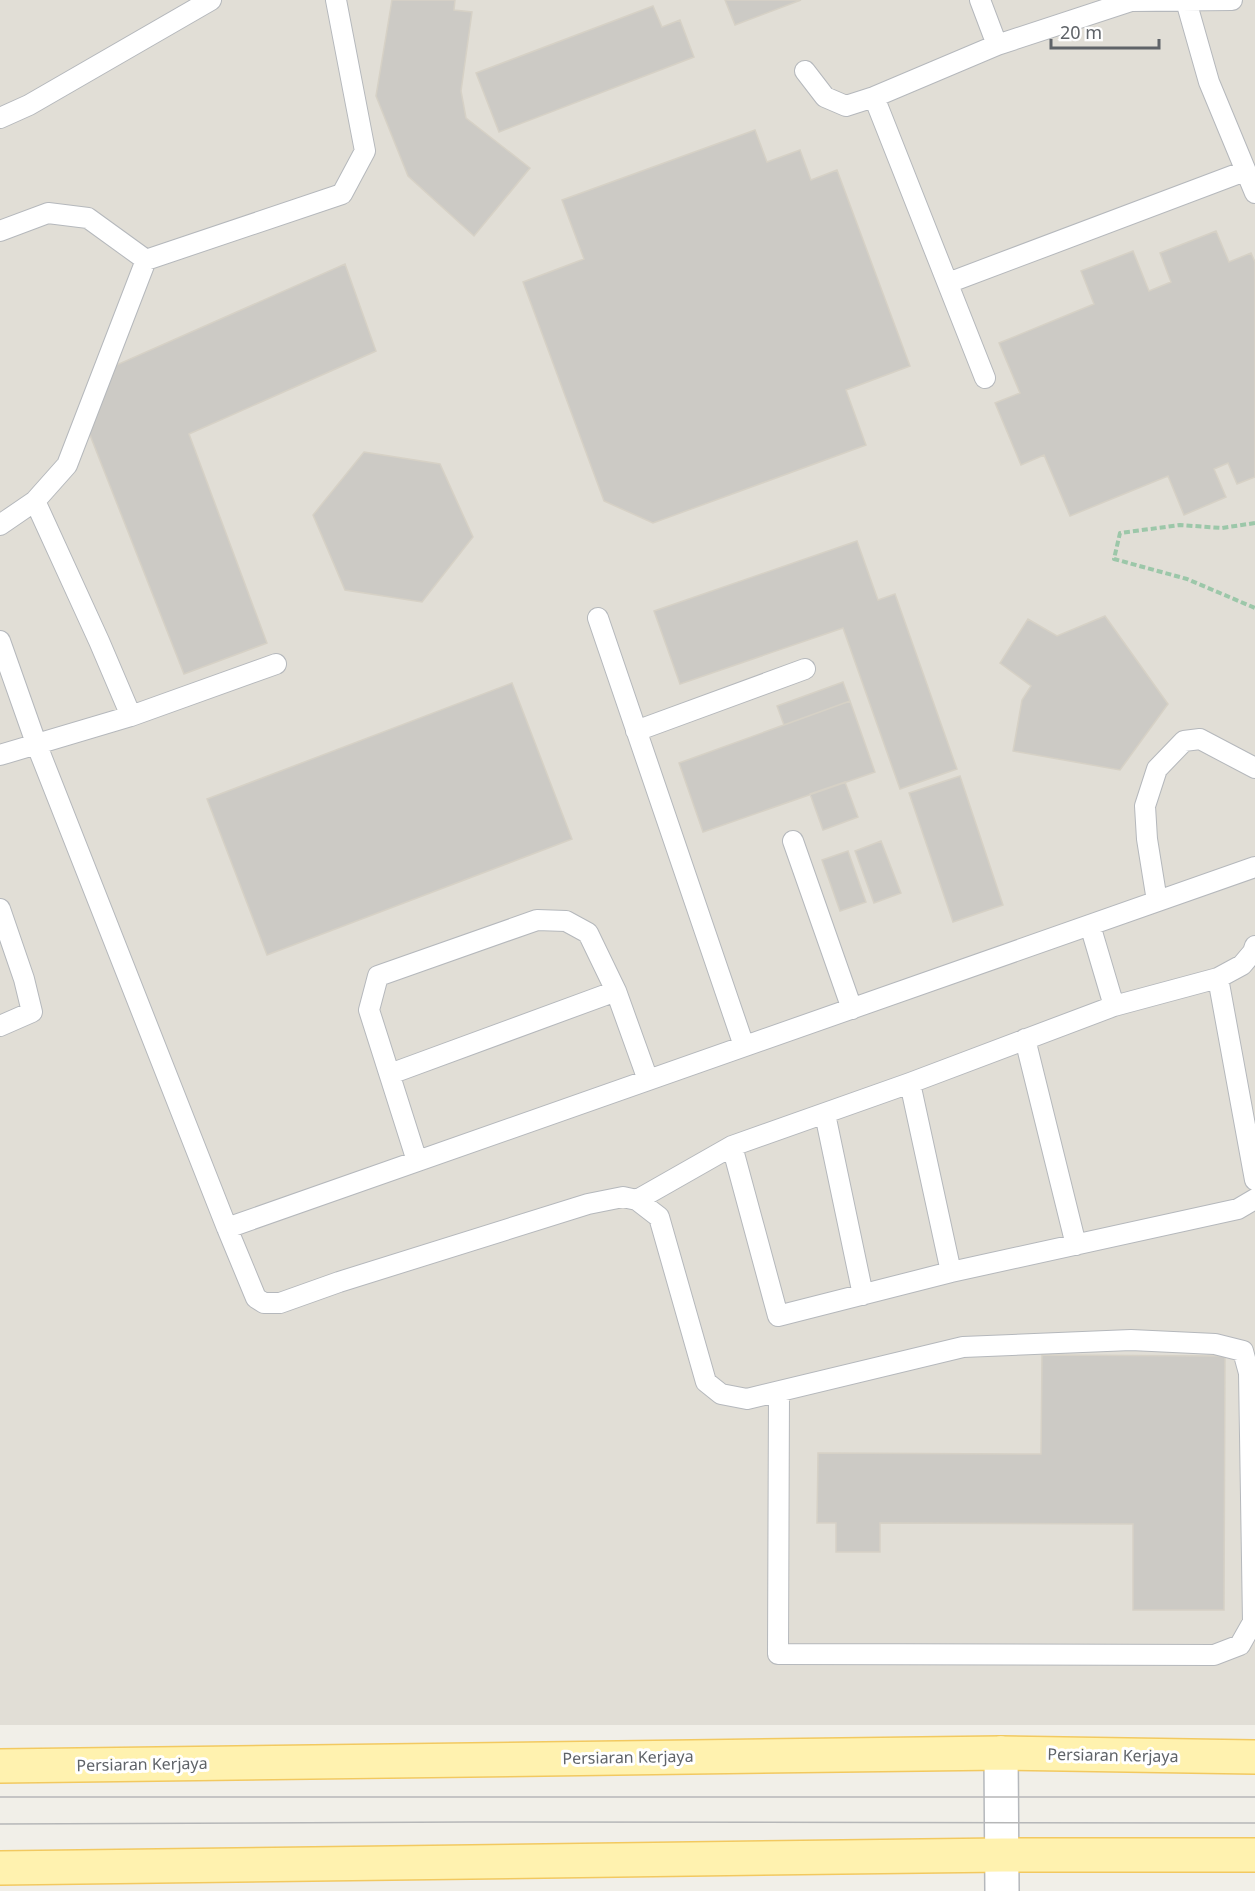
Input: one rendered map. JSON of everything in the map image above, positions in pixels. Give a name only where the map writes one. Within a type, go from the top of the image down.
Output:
[{"type":"main road","name":"Persiaran Kerjaya","points":[[0,1766],[1001,1753],[1255,1757]]},
{"type":"main road","points":[[0,1868],[1002,1855],[1255,1855]]},
{"type":"street","points":[[1001,1753],[1002,1891]]},
{"type":"lane","points":[[0,118],[29,105],[211,0]]},
{"type":"lane","points":[[146,260],[342,194],[365,151],[336,0]]},
{"type":"lane","points":[[980,0],[997,45]]},
{"type":"lane","points":[[805,71],[825,97],[846,106],[874,97],[997,45],[1131,1],[1232,0]]},
{"type":"lane","points":[[1186,1],[1209,82],[1255,193]]},
{"type":"lane","points":[[874,97],[985,378]]},
{"type":"lane","points":[[948,284],[1245,171]]},
{"type":"lane","points":[[0,231],[48,213],[88,218],[146,260]]},
{"type":"lane","points":[[0,525],[35,501],[67,465],[146,260]]},
{"type":"lane","points":[[35,501],[131,716]]},
{"type":"lane","points":[[598,618],[744,1046]]},
{"type":"lane","points":[[0,641],[36,743],[256,1298],[264,1303],[280,1303],[339,1282],[588,1204],[622,1197],[637,1200],[659,1217],[706,1382],[721,1394],[747,1399],[963,1347],[1131,1340],[1215,1344],[1243,1351],[1249,1373],[1253,1622],[1240,1645],[1214,1655],[778,1654],[779,1392]]},
{"type":"lane","points":[[0,755],[131,716],[276,664]]},
{"type":"lane","points":[[636,731],[805,669]]},
{"type":"lane","points":[[1157,901],[1147,839],[1145,806],[1157,769],[1184,741],[1200,739],[1255,768]]},
{"type":"lane","points":[[793,841],[852,1009]]},
{"type":"lane","points":[[227,1228],[1255,867]]},
{"type":"lane","points":[[0,909],[24,979],[32,1012],[0,1026]]},
{"type":"lane","points":[[417,1161],[369,1010],[378,976],[537,920],[566,921],[588,933],[616,991],[648,1080]]},
{"type":"lane","points":[[1090,925],[1114,1006]]},
{"type":"lane","points":[[637,1200],[732,1146],[910,1083],[1114,1006],[1218,978],[1242,965],[1255,946]]},
{"type":"lane","points":[[1218,978],[1255,1180]]},
{"type":"lane","points":[[390,1074],[616,991]]},
{"type":"lane","points":[[1025,1039],[1076,1245]]},
{"type":"lane","points":[[910,1083],[951,1272]]},
{"type":"lane","points":[[825,1114],[863,1294]]},
{"type":"lane","points":[[732,1146],[778,1316],[951,1272],[1238,1209],[1255,1198]]},
{"type":"path","points":[[1255,523],[1222,528],[1180,525],[1120,533],[1114,559],[1187,579],[1255,608]]},
{"type":"shaded area","points":[[0,0],[1255,0],[1255,1725],[0,1725]]},
{"type":"building","points":[[392,0],[455,0],[454,10],[472,12],[461,91],[466,118],[530,168],[474,236],[408,176],[376,96]]},
{"type":"building","points":[[725,0],[801,0],[735,25]]},
{"type":"building","points":[[653,6],[662,27],[680,20],[694,57],[499,132],[476,73]]},
{"type":"building","points":[[755,130],[767,162],[800,150],[811,180],[837,170],[910,366],[846,390],[866,445],[653,523],[604,501],[523,282],[584,259],[562,200]]},
{"type":"building","points":[[1216,231],[1229,262],[1251,253],[1255,262],[1255,477],[1237,484],[1228,463],[1214,469],[1226,497],[1184,515],[1168,476],[1070,516],[1044,455],[1021,465],[995,403],[1020,393],[999,343],[1094,304],[1081,271],[1133,251],[1149,291],[1171,282],[1160,253]]},
{"type":"building","points":[[345,264],[376,351],[189,434],[267,643],[184,674],[88,430],[112,367]]},
{"type":"building","points":[[364,452],[440,464],[473,537],[422,602],[345,590],[313,515]]},
{"type":"building","points":[[857,541],[878,600],[895,594],[957,769],[900,789],[843,628],[680,684],[654,611]]},
{"type":"building","points":[[1105,616],[1168,704],[1120,770],[1013,751],[1022,700],[1031,686],[1000,663],[1028,619],[1057,636]]},
{"type":"building","points":[[843,682],[850,701],[784,725],[777,706]]},
{"type":"building","points":[[512,683],[572,839],[267,955],[207,799]]},
{"type":"building","points":[[850,701],[875,772],[703,832],[679,763]]},
{"type":"building","points":[[960,776],[1003,905],[953,922],[909,793]]},
{"type":"building","points":[[845,782],[858,817],[823,830],[810,794]]},
{"type":"building","points":[[881,841],[901,893],[874,903],[855,851]]},
{"type":"building","points":[[848,851],[866,902],[840,911],[822,860]]},
{"type":"building","points":[[1042,1355],[1225,1356],[1224,1610],[1133,1610],[1133,1524],[880,1523],[880,1552],[836,1552],[836,1523],[817,1523],[818,1453],[1041,1454]]},
{"type":"tram line","points":[[0,1797],[1255,1797]]},
{"type":"tram line","points":[[0,1824],[1255,1823]]}]
